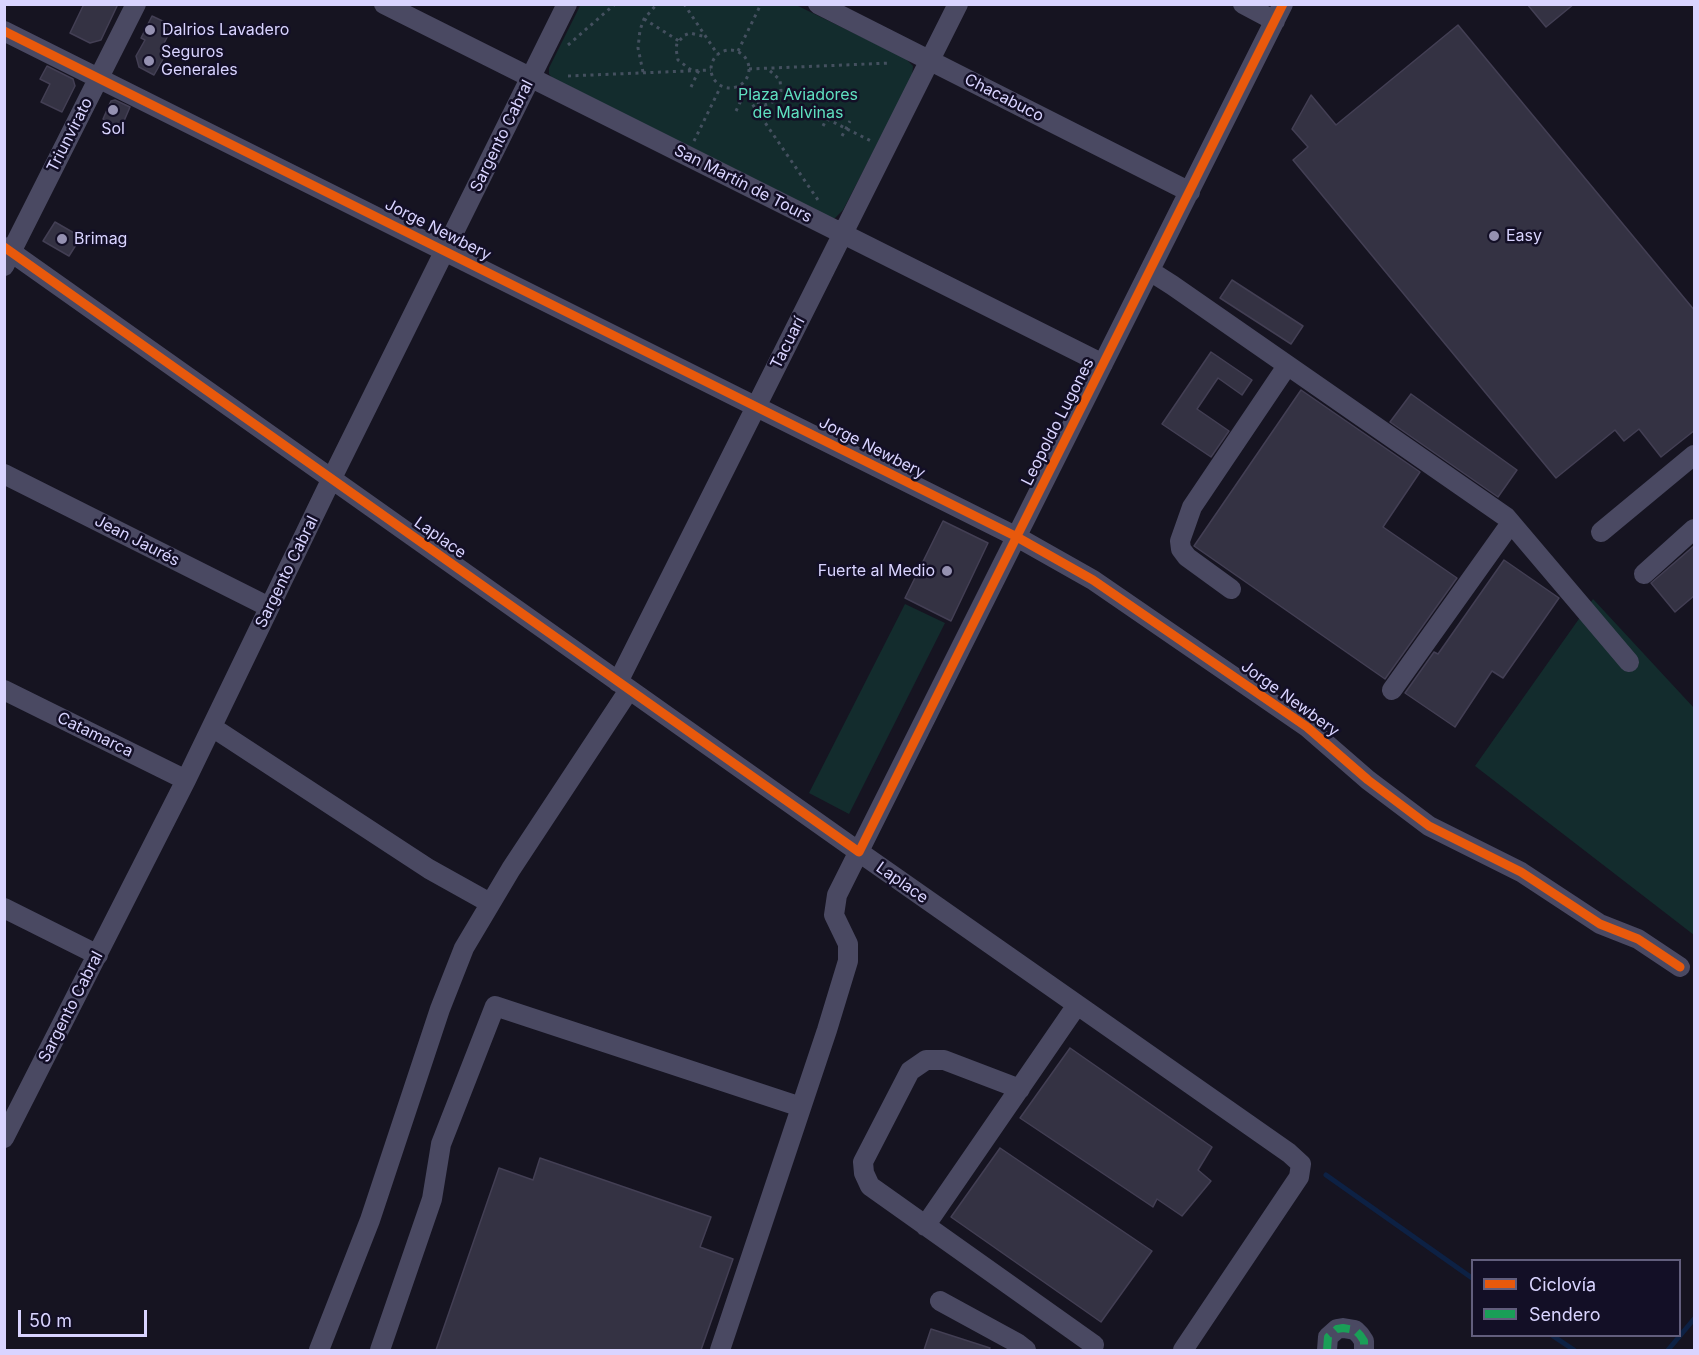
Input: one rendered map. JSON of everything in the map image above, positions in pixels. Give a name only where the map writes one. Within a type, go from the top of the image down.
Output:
[{"type":"street","name":"Triunvirato","points":[[7,255],[136,4]]},
{"type":"street","name":"San Martín de Tours","points":[[384,4],[1103,364]]},
{"type":"street","name":"Sargento Cabral","points":[[7,1128],[186,780],[331,480],[567,4]]},
{"type":"street","name":"Chacabuco","points":[[818,4],[1190,192]]},
{"type":"street","name":"Tacuarí","points":[[319,1350],[370,1220],[440,1009],[464,948],[624,686],[756,406],[958,4]]},
{"type":"street","points":[[1243,4],[1279,13]]},
{"type":"street","name":"Leopoldo Lugones","points":[[720,1350],[848,961],[848,944],[834,915],[837,895],[1279,13]]},
{"type":"street","name":"Jorge Newbery","points":[[4,31],[1017,537],[1093,580],[1307,727],[1368,780],[1429,826],[1521,872],[1600,924],[1638,939],[1680,967]]},
{"type":"street","name":"Laplace","points":[[7,255],[331,480],[1289,1153],[1301,1164],[1299,1177],[1183,1350]]},
{"type":"street","points":[[1150,271],[1506,517],[1629,662]]},
{"type":"street","points":[[1231,589],[1187,557],[1181,549],[1180,541],[1192,507],[1287,366]]},
{"type":"street","points":[[1601,532],[1695,455]]},
{"type":"street","name":"Jean Jaurés","points":[[4,474],[269,607]]},
{"type":"street","points":[[1392,690],[1511,523]]},
{"type":"street","points":[[1644,574],[1695,529]]},
{"type":"street","name":"Catamarca","points":[[4,690],[186,780]]},
{"type":"street","points":[[212,727],[429,869],[490,903]]},
{"type":"street","points":[[4,908],[98,955]]},
{"type":"street","points":[[925,1226],[1077,1005]]},
{"type":"street","points":[[380,1350],[432,1199],[441,1144],[495,1006],[801,1107]]},
{"type":"street","points":[[1020,1089],[944,1059],[926,1060],[910,1071],[863,1161],[864,1173],[870,1186],[1094,1345]]},
{"type":"street","points":[[940,1301],[1026,1350]]},
{"type":"street","points":[[1327,1350],[1328,1337],[1337,1329],[1349,1328],[1360,1335],[1364,1341],[1364,1350]]},
{"type":"path","points":[[564,49],[615,4]]},
{"type":"path","points":[[643,72],[638,48],[640,30],[644,19],[657,4]]},
{"type":"path","points":[[684,4],[718,55]]},
{"type":"path","points":[[737,52],[761,4]]},
{"type":"path","points":[[644,19],[679,41]]},
{"type":"path","points":[[692,70],[682,65],[675,49],[679,41],[690,33],[706,37]]},
{"type":"path","points":[[729,50],[737,52],[745,57],[749,69],[748,77],[740,86],[732,88],[721,86],[714,80],[712,64],[718,55],[729,50]]},
{"type":"path","points":[[749,69],[895,62]]},
{"type":"path","points":[[749,99],[754,103],[765,105],[779,96],[780,80],[766,68]]},
{"type":"path","points":[[691,87],[699,70]]},
{"type":"path","points":[[564,76],[711,70]]},
{"type":"path","points":[[686,156],[721,86]]},
{"type":"path","points":[[740,86],[822,205]]},
{"type":"path","points":[[736,111],[745,93]]},
{"type":"path","points":[[823,126],[831,110]]},
{"type":"path","points":[[827,119],[886,149]]},
{"type":"path","points":[[842,136],[850,121]]},
{"type":"green space","name":"Plaza Aviadores de Malvinas","points":[[581,4],[796,5],[905,58],[913,66],[912,77],[843,210],[835,218],[828,218],[554,80],[549,74],[549,68]]},
{"type":"green space","points":[[1593,599],[1694,708],[1694,935],[1475,766]]},
{"type":"green space","points":[[905,604],[945,623],[849,814],[809,793]]},
{"type":"building","points":[[84,4],[118,4],[101,40],[90,43],[70,33]]},
{"type":"building","points":[[1527,4],[1574,4],[1546,27]]},
{"type":"building","points":[[152,16],[173,26],[161,49],[167,52],[154,75],[139,67],[136,56],[145,40],[141,38]]},
{"type":"building","name":"Easy","points":[[1458,25],[1695,311],[1695,430],[1661,457],[1639,429],[1624,441],[1615,430],[1556,478],[1293,160],[1308,147],[1292,129],[1311,95],[1336,125]]},
{"type":"building","points":[[47,66],[73,79],[75,86],[62,112],[41,102],[50,84],[40,79]]},
{"type":"building","points":[[115,100],[130,107],[121,128],[103,119],[111,101]]},
{"type":"building","name":"Brimag","points":[[55,222],[81,237],[69,256],[43,241]]},
{"type":"building","points":[[1232,280],[1303,326],[1291,344],[1220,298]]},
{"type":"building","points":[[1211,352],[1252,380],[1242,395],[1218,378],[1197,409],[1229,431],[1211,457],[1162,424]]},
{"type":"building","points":[[1301,390],[1420,472],[1383,527],[1457,578],[1385,679],[1194,546]]},
{"type":"building","points":[[1411,394],[1517,470],[1498,497],[1390,422]]},
{"type":"building","name":"Fuerte al Medio","points":[[943,521],[988,543],[951,621],[905,598]]},
{"type":"building","points":[[1695,545],[1695,595],[1675,612],[1651,583]]},
{"type":"building","points":[[1504,560],[1559,598],[1503,678],[1492,671],[1455,727],[1405,693],[1434,652],[1438,654]]},
{"type":"building","points":[[1070,1048],[1212,1147],[1198,1170],[1211,1181],[1182,1216],[1157,1199],[1153,1207],[1020,1118]]},
{"type":"building","points":[[1000,1148],[1152,1251],[1101,1322],[951,1217]]},
{"type":"building","points":[[540,1158],[711,1217],[700,1247],[733,1259],[701,1350],[436,1350],[499,1168],[533,1180]]},
{"type":"building","points":[[931,1329],[990,1348],[989,1350],[924,1350]]},
{"type":"waterway","points":[[1326,1175],[1471,1277]]},
{"type":"waterway","points":[[1681,1334],[1694,1319]]},
{"type":"waterway","points":[[1554,1337],[1574,1350]]},
{"type":"waterway","points":[[1668,1350],[1679,1337]]},
{"type":"marked path","points":[[1327,1350],[1328,1337],[1337,1329],[1343,1328],[1355,1330],[1360,1335],[1364,1341],[1364,1350]]},
{"type":"cycle path","points":[[4,247],[859,852],[1283,4]]},
{"type":"cycle path","points":[[4,31],[1017,537],[1093,580],[1307,727],[1368,780],[1429,826],[1521,872],[1600,924],[1638,939],[1680,967]]},
{"type":"place","name":"Dalrios Lavadero","points":[[150,30]]},
{"type":"place","name":"Seguros Generales","points":[[149,61]]},
{"type":"place","name":"Sol","points":[[113,110]]},
{"type":"place","name":"Easy","points":[[1494,236]]},
{"type":"place","name":"Brimag","points":[[62,239]]},
{"type":"place","name":"Fuerte al Medio","points":[[947,571]]}]
